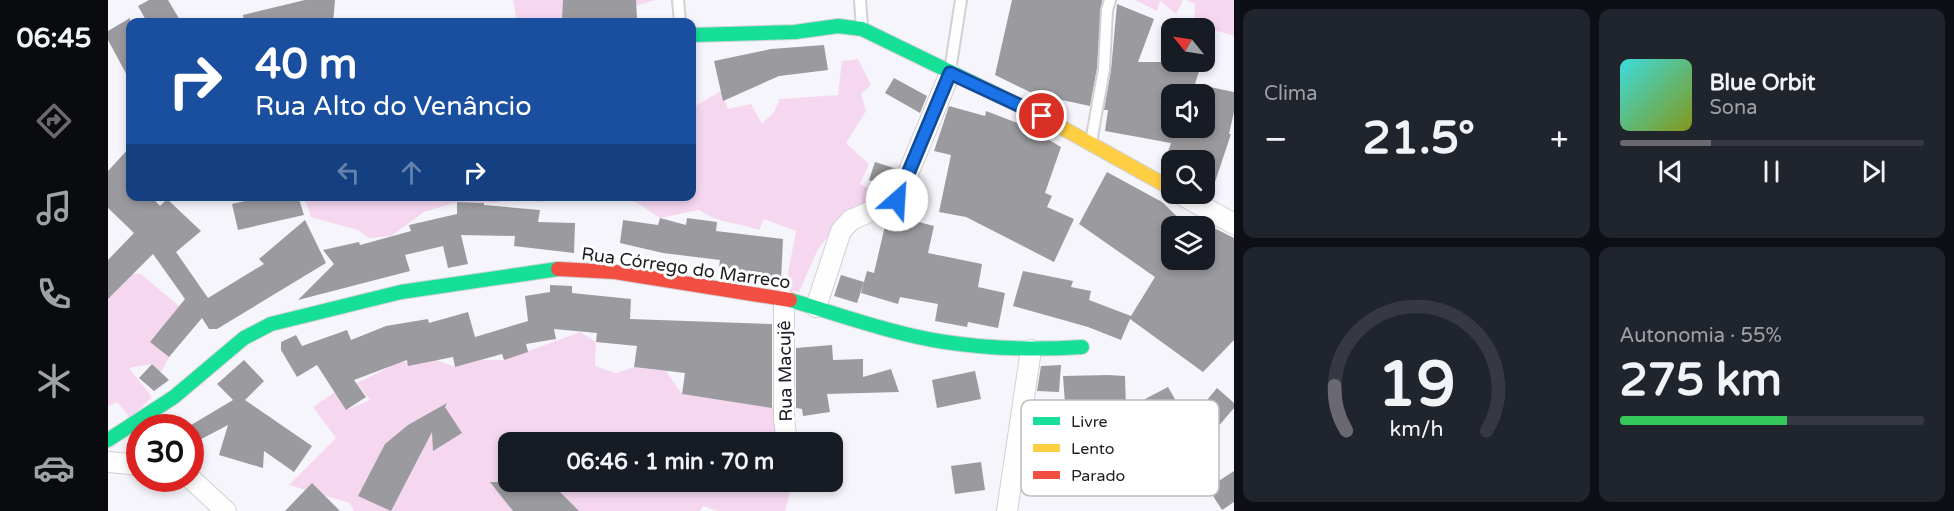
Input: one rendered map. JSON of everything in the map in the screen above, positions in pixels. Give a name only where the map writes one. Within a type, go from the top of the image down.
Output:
[{"type":"street","points":[[696,35],[795,32],[838,26],[862,29],[886,38],[950,73],[1026,108],[1161,183]]},
{"type":"street","points":[[816,307],[841,231],[851,220],[897,200],[950,73]]},
{"type":"street","points":[[1198,204],[1234,224]]},
{"type":"street","name":"Rua Córrego do Marreco","points":[[108,440],[152,415],[224,358],[238,340],[250,331],[401,292],[548,268],[615,272],[784,299],[884,328],[945,342],[1032,350],[1082,347]]},
{"type":"street","name":"Rua Macujê","points":[[784,299],[786,432]]},
{"type":"street","points":[[1024,400],[1032,350]]},
{"type":"street","points":[[1007,511],[1021,421]]},
{"type":"street","points":[[108,462],[126,464]]},
{"type":"street","points":[[204,491],[226,511]]},
{"type":"lane","points":[[678,0],[680,18]]},
{"type":"lane","points":[[860,0],[862,29]]},
{"type":"lane","points":[[950,73],[961,0]]},
{"type":"lane","points":[[1091,142],[1104,69],[1107,10],[1110,0]]},
{"type":"shaded area","points":[[513,0],[655,0],[595,18],[516,18]]},
{"type":"shaded area","points":[[1135,0],[1183,0],[1176,14],[1160,1],[1157,11]]},
{"type":"shaded area","points":[[1186,0],[1234,0],[1234,36],[1215,30],[1215,18],[1194,18],[1195,4]]},
{"type":"shaded area","points":[[858,59],[871,85],[861,94],[866,111],[846,143],[869,164],[860,184],[884,195],[844,217],[818,249],[799,292],[785,289],[796,231],[764,219],[759,230],[722,221],[699,210],[660,218],[634,201],[696,201],[696,106],[721,91],[728,109],[751,104],[762,124],[774,112],[780,99],[838,95],[842,61]]},
{"type":"shaded area","points":[[305,201],[502,201],[497,203],[457,202],[424,212],[391,236],[369,238],[358,230],[311,217]]},
{"type":"shaded area","points":[[133,274],[141,274],[180,307],[151,342],[169,357],[161,372],[152,364],[129,368],[152,397],[134,414],[127,414],[117,402],[108,406],[108,299]]},
{"type":"shaded area","points":[[580,332],[596,342],[595,366],[616,373],[634,367],[666,371],[682,394],[776,408],[779,432],[498,432],[498,492],[790,492],[785,511],[718,511],[703,506],[700,511],[354,511],[350,503],[289,485],[336,438],[313,407],[335,392],[346,410],[370,400],[357,383],[400,362],[436,360],[455,367],[481,360],[504,360]]},
{"type":"building","points":[[149,0],[168,0],[179,18],[145,18],[138,6]]},
{"type":"building","points":[[305,0],[335,0],[333,18],[243,18],[243,15]]},
{"type":"building","points":[[563,0],[636,0],[637,18],[562,18]]},
{"type":"building","points":[[1012,0],[1102,0],[1097,68],[1090,106],[1034,94],[995,75]]},
{"type":"building","points":[[1117,4],[1154,19],[1138,62],[1161,62],[1161,72],[1199,72],[1195,84],[1161,84],[1161,138],[1215,138],[1215,88],[1234,92],[1234,112],[1229,134],[1231,134],[1215,182],[1215,150],[1169,150],[1171,143],[1105,131],[1108,110],[1104,110],[1111,70]]},
{"type":"building","points":[[126,20],[126,74],[108,40],[108,31]]},
{"type":"building","points":[[824,45],[828,70],[779,76],[723,101],[714,61],[771,49]]},
{"type":"building","points":[[894,78],[927,96],[920,113],[885,93]]},
{"type":"building","points":[[949,106],[985,116],[986,111],[1025,126],[1061,147],[1045,193],[1052,196],[1047,207],[1074,219],[1054,262],[966,217],[939,212],[951,155],[934,151]]},
{"type":"building","points":[[126,151],[126,201],[156,201],[160,206],[165,201],[169,201],[201,231],[176,252],[208,298],[264,264],[259,259],[305,220],[326,263],[217,329],[209,329],[202,318],[169,357],[150,342],[185,299],[153,254],[108,299],[108,260],[134,233],[108,208],[108,171]]},
{"type":"building","points":[[875,162],[897,169],[889,187],[869,180]]},
{"type":"building","points":[[1107,172],[1161,201],[1161,204],[1164,204],[1177,216],[1161,216],[1161,270],[1215,270],[1215,228],[1234,238],[1234,340],[1203,372],[1130,319],[1121,340],[1088,327],[1013,306],[1023,271],[1073,281],[1071,287],[1091,291],[1089,300],[1131,316],[1155,277],[1079,224]]},
{"type":"building","points":[[245,201],[300,201],[304,215],[238,230],[232,204]]},
{"type":"building","points":[[457,202],[540,210],[538,222],[575,223],[574,253],[514,246],[515,236],[461,235],[468,264],[448,268],[443,246],[405,255],[410,271],[298,300],[334,264],[323,250],[359,242],[360,245],[411,231],[409,225],[457,214]]},
{"type":"building","points":[[892,215],[934,226],[928,253],[982,264],[978,287],[1005,293],[998,328],[968,322],[967,327],[935,321],[938,304],[900,297],[898,304],[861,293],[867,271],[874,273],[887,217]]},
{"type":"building","points":[[660,218],[686,225],[687,218],[717,222],[716,231],[783,239],[781,281],[747,276],[747,271],[719,267],[720,260],[663,253],[620,243],[623,220],[658,225]]},
{"type":"building","points":[[841,275],[864,282],[857,303],[834,296]]},
{"type":"building","points":[[550,285],[572,286],[572,293],[631,299],[630,319],[772,324],[772,408],[682,394],[685,373],[634,367],[637,346],[596,342],[597,333],[554,329],[556,339],[526,344],[528,352],[504,360],[502,354],[455,367],[453,357],[408,366],[407,360],[354,380],[366,397],[346,410],[317,365],[297,377],[281,350],[281,342],[296,335],[302,346],[347,330],[351,340],[386,326],[428,319],[429,323],[468,312],[475,337],[528,321],[525,296],[550,292]]},
{"type":"building","points":[[832,345],[833,360],[863,359],[863,377],[891,369],[899,392],[827,394],[830,412],[803,416],[802,409],[796,408],[796,348]]},
{"type":"building","points":[[244,360],[264,381],[245,400],[312,446],[294,472],[264,451],[263,468],[219,455],[228,425],[204,438],[204,417],[233,400],[217,384]]},
{"type":"building","points":[[152,364],[169,380],[154,391],[139,378]]},
{"type":"building","points":[[1061,365],[1059,392],[1037,391],[1041,366]]},
{"type":"building","points":[[975,371],[981,399],[937,408],[932,380]]},
{"type":"building","points":[[1063,376],[1125,376],[1126,400],[1065,400]]},
{"type":"building","points":[[1168,387],[1176,400],[1143,400]]},
{"type":"building","points":[[1217,388],[1234,403],[1234,408],[1219,426],[1219,400],[1207,400]]},
{"type":"building","points":[[447,403],[445,407],[462,433],[433,451],[432,432],[391,511],[358,496],[385,444],[408,425]]},
{"type":"building","points":[[981,462],[985,490],[955,494],[951,466]]},
{"type":"building","points":[[1234,471],[1234,502],[1222,510],[1213,496],[1219,496],[1219,481]]},
{"type":"building","points":[[490,482],[498,482],[498,492],[560,492],[579,511],[513,511]]},
{"type":"building","points":[[312,483],[340,511],[285,511]]},
{"type":"traffic: fast","points":[[696,35],[795,32],[838,26],[862,29],[1041,116]]},
{"type":"traffic: fast","points":[[108,440],[174,397],[244,338],[271,324],[401,292],[558,269]]},
{"type":"traffic: fast","points":[[790,300],[926,339],[1014,348],[1082,347]]},
{"type":"traffic: slow","points":[[1041,116],[1161,183]]},
{"type":"traffic: jam","points":[[558,269],[615,272],[790,300]]},
{"type":"route","points":[[897,200],[950,73],[1042,116]]}]
